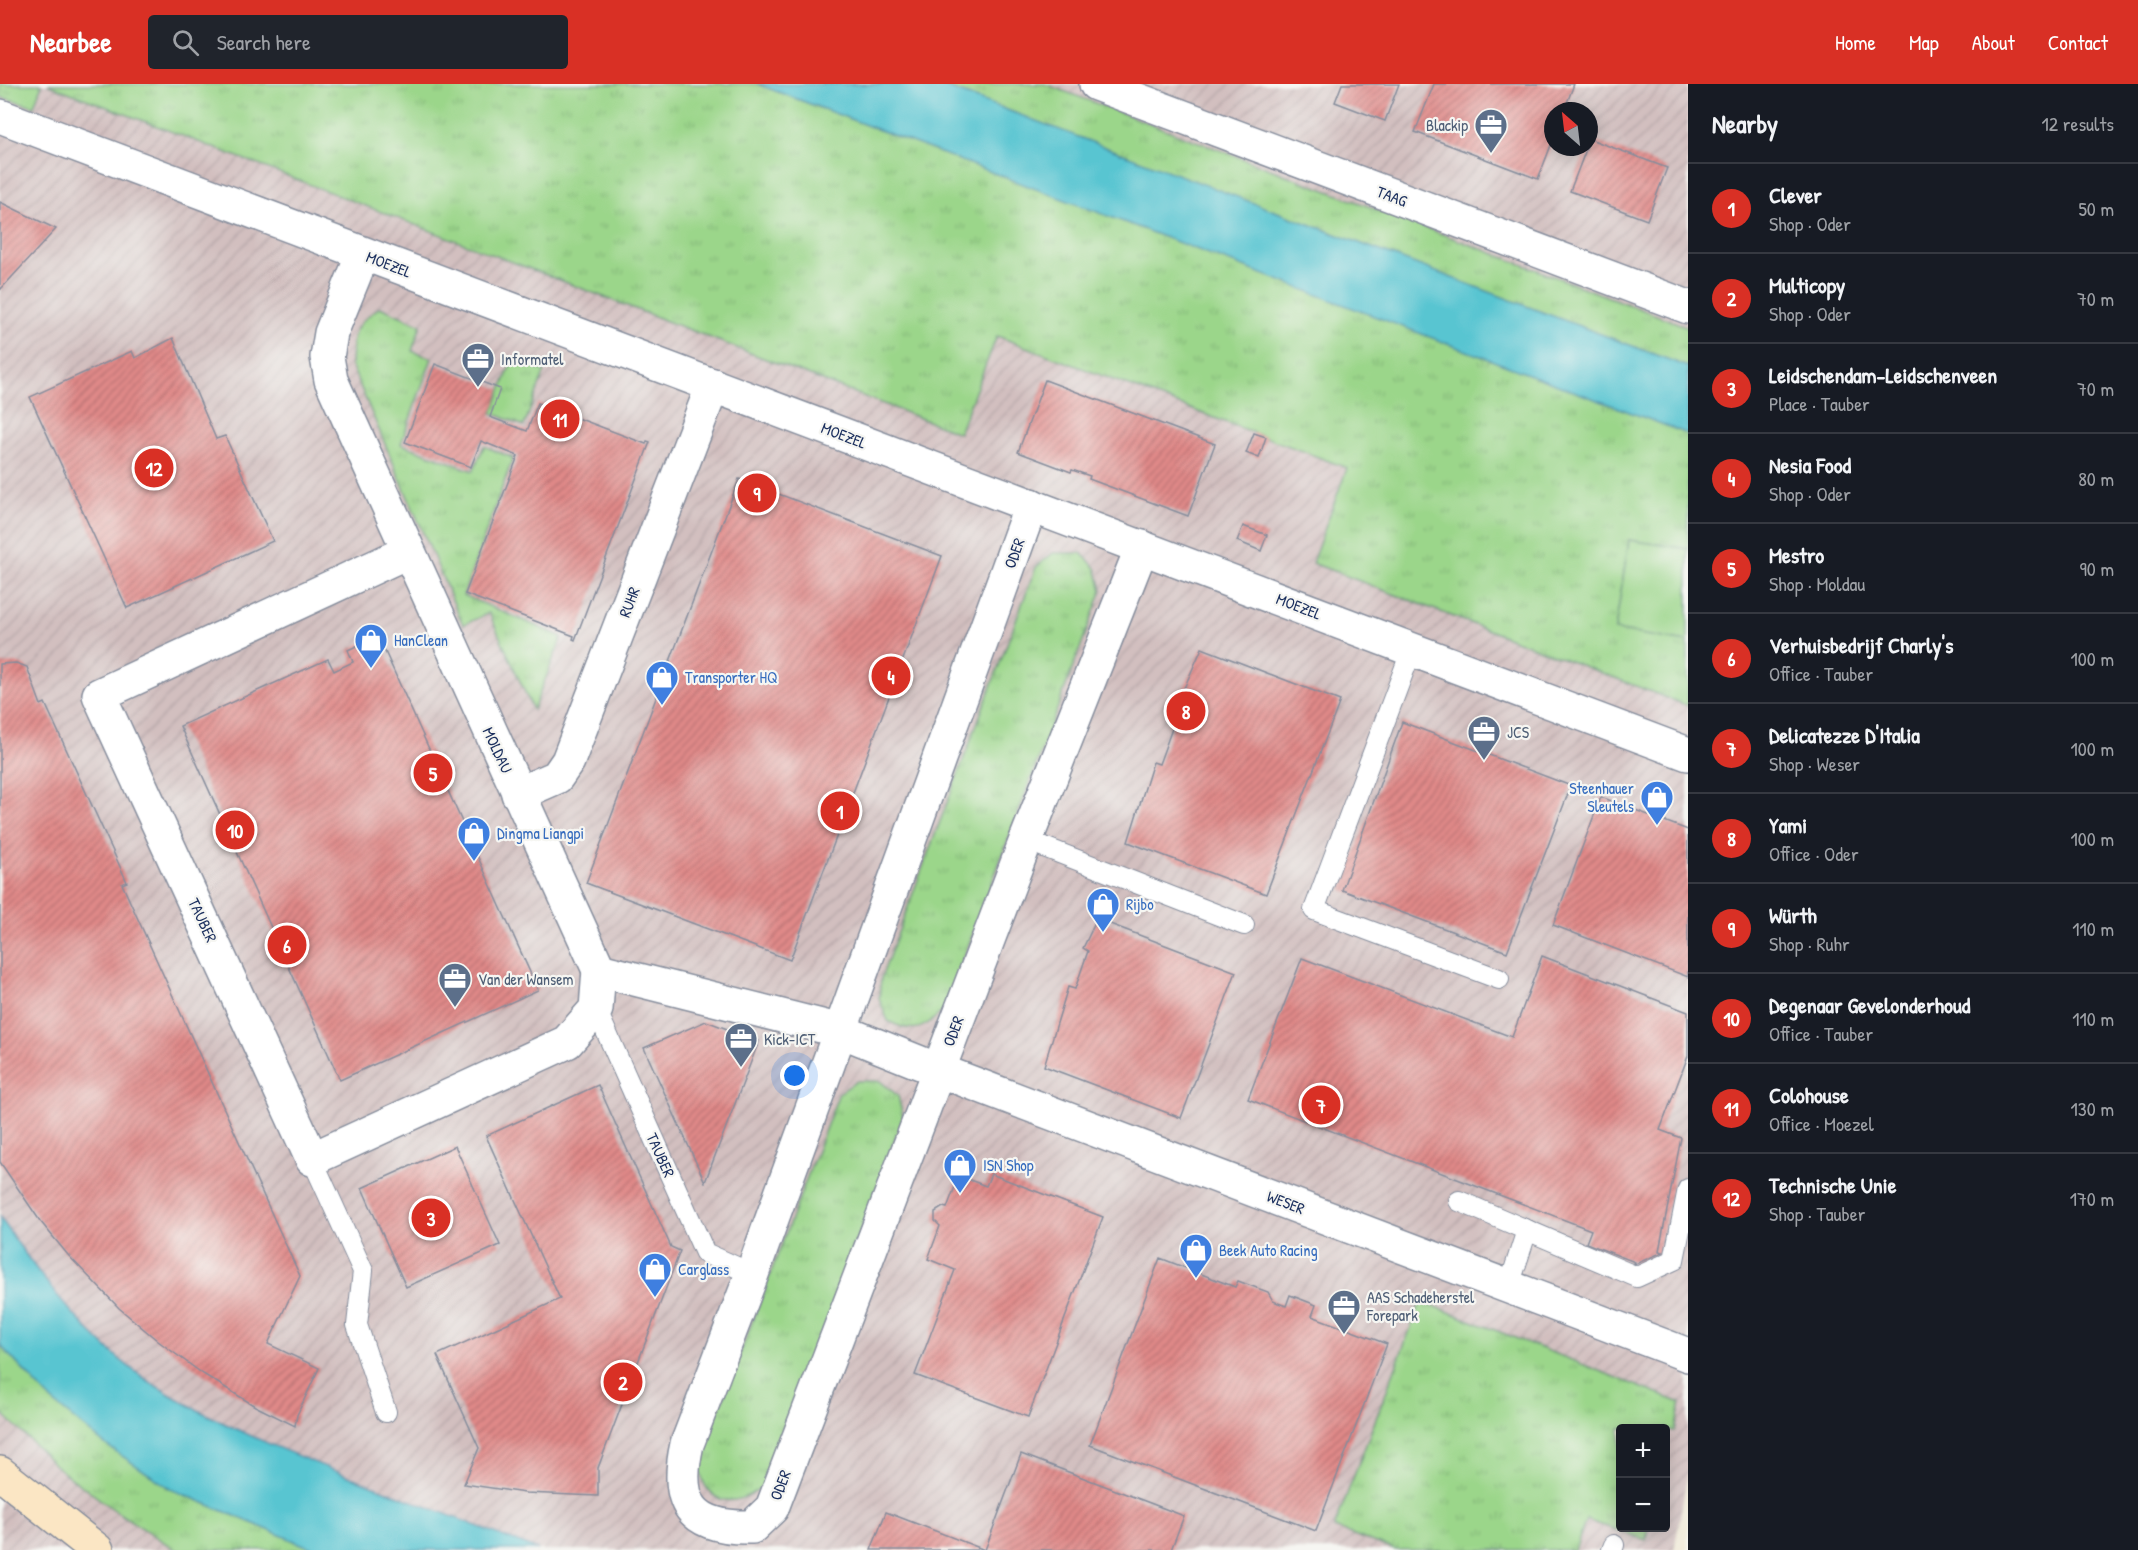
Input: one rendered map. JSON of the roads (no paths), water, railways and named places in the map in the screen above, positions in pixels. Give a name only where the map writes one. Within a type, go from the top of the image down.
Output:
[{"type":"main road","points":[[0,1473],[97,1550]]},
{"type":"street","name":"TAAG","points":[[1096,84],[1688,307]]},
{"type":"street","name":"MOEZEL","points":[[0,116],[1688,754]]},
{"type":"street","name":"MOLDAU","points":[[363,254],[331,333],[327,357],[331,380],[407,552],[599,970]]},
{"type":"street","name":"RUHR","points":[[519,794],[557,777],[568,761],[713,385]]},
{"type":"street","name":"ODER","points":[[1032,505],[752,1274],[687,1444],[681,1471],[683,1495],[698,1515],[725,1528],[752,1527],[772,1508],[1026,840],[1142,547]]},
{"type":"street","name":"TAUBER","points":[[312,1159],[99,694],[407,552]]},
{"type":"street","name":"TAUBER","points":[[596,1009],[599,970]]},
{"type":"street","points":[[599,970],[841,1031]]},
{"type":"street","points":[[312,1159],[567,1042],[596,1009]]},
{"type":"street","name":"WESER","points":[[841,1031],[938,1070],[1688,1354]]},
{"type":"lane","points":[[1412,649],[1314,910],[1499,979]]},
{"type":"lane","points":[[1026,840],[1244,925]]},
{"type":"lane","name":"TAUBER","points":[[596,1009],[705,1253],[752,1274]]},
{"type":"lane","points":[[312,1159],[363,1271],[357,1325],[386,1412]]},
{"type":"lane","points":[[1459,1201],[1637,1277],[1674,1260],[1688,1189]]},
{"type":"lane","points":[[1509,1286],[1527,1230]]},
{"type":"water","points":[[757,84],[938,84],[1688,367],[1688,434]]},
{"type":"water","points":[[0,1217],[32,1263],[88,1330],[130,1368],[153,1384],[227,1425],[278,1448],[538,1550],[316,1550],[171,1489],[106,1445],[52,1401],[0,1345]]},
{"type":"place","name":"Blackip","points":[[1491,154]]},
{"type":"place","name":"Informatel","points":[[478,388]]},
{"type":"place","name":"Colohouse","points":[[560,419]]},
{"type":"place","name":"Technische Unie","points":[[154,468]]},
{"type":"place","name":"Würth","points":[[757,493]]},
{"type":"place","name":"HanClean","points":[[371,669]]},
{"type":"place","name":"Nesia Food","points":[[891,676]]},
{"type":"place","name":"Transporter HQ","points":[[662,706]]},
{"type":"place","name":"Yami","points":[[1186,711]]},
{"type":"place","name":"JCS","points":[[1484,761]]},
{"type":"place","name":"Mestro","points":[[433,773]]},
{"type":"place","name":"Clever","points":[[840,811]]},
{"type":"place","name":"Steenhauer Sleutels","points":[[1657,826]]},
{"type":"place","name":"Degenaar Gevelonderhoud","points":[[235,830]]},
{"type":"place","name":"Dingma Liangpi","points":[[474,862]]},
{"type":"place","name":"Rijbo","points":[[1103,933]]},
{"type":"place","name":"Verhuisbedrijf Charly's","points":[[287,945]]},
{"type":"place","name":"Van der Wansem","points":[[455,1008]]},
{"type":"place","name":"Kick-ICT","points":[[741,1068]]},
{"type":"place","name":"Delicatezze D'Italia","points":[[1321,1105]]},
{"type":"place","name":"ISN Shop","points":[[960,1194]]},
{"type":"place","name":"Leidschendam-Leidschenveen","points":[[431,1218]]},
{"type":"place","name":"Beek Auto Racing","points":[[1196,1279]]},
{"type":"place","name":"Carglass","points":[[655,1298]]},
{"type":"place","name":"AAS Schadeherstel Forepark","points":[[1344,1335]]},
{"type":"place","name":"Multicopy","points":[[623,1382]]}]
